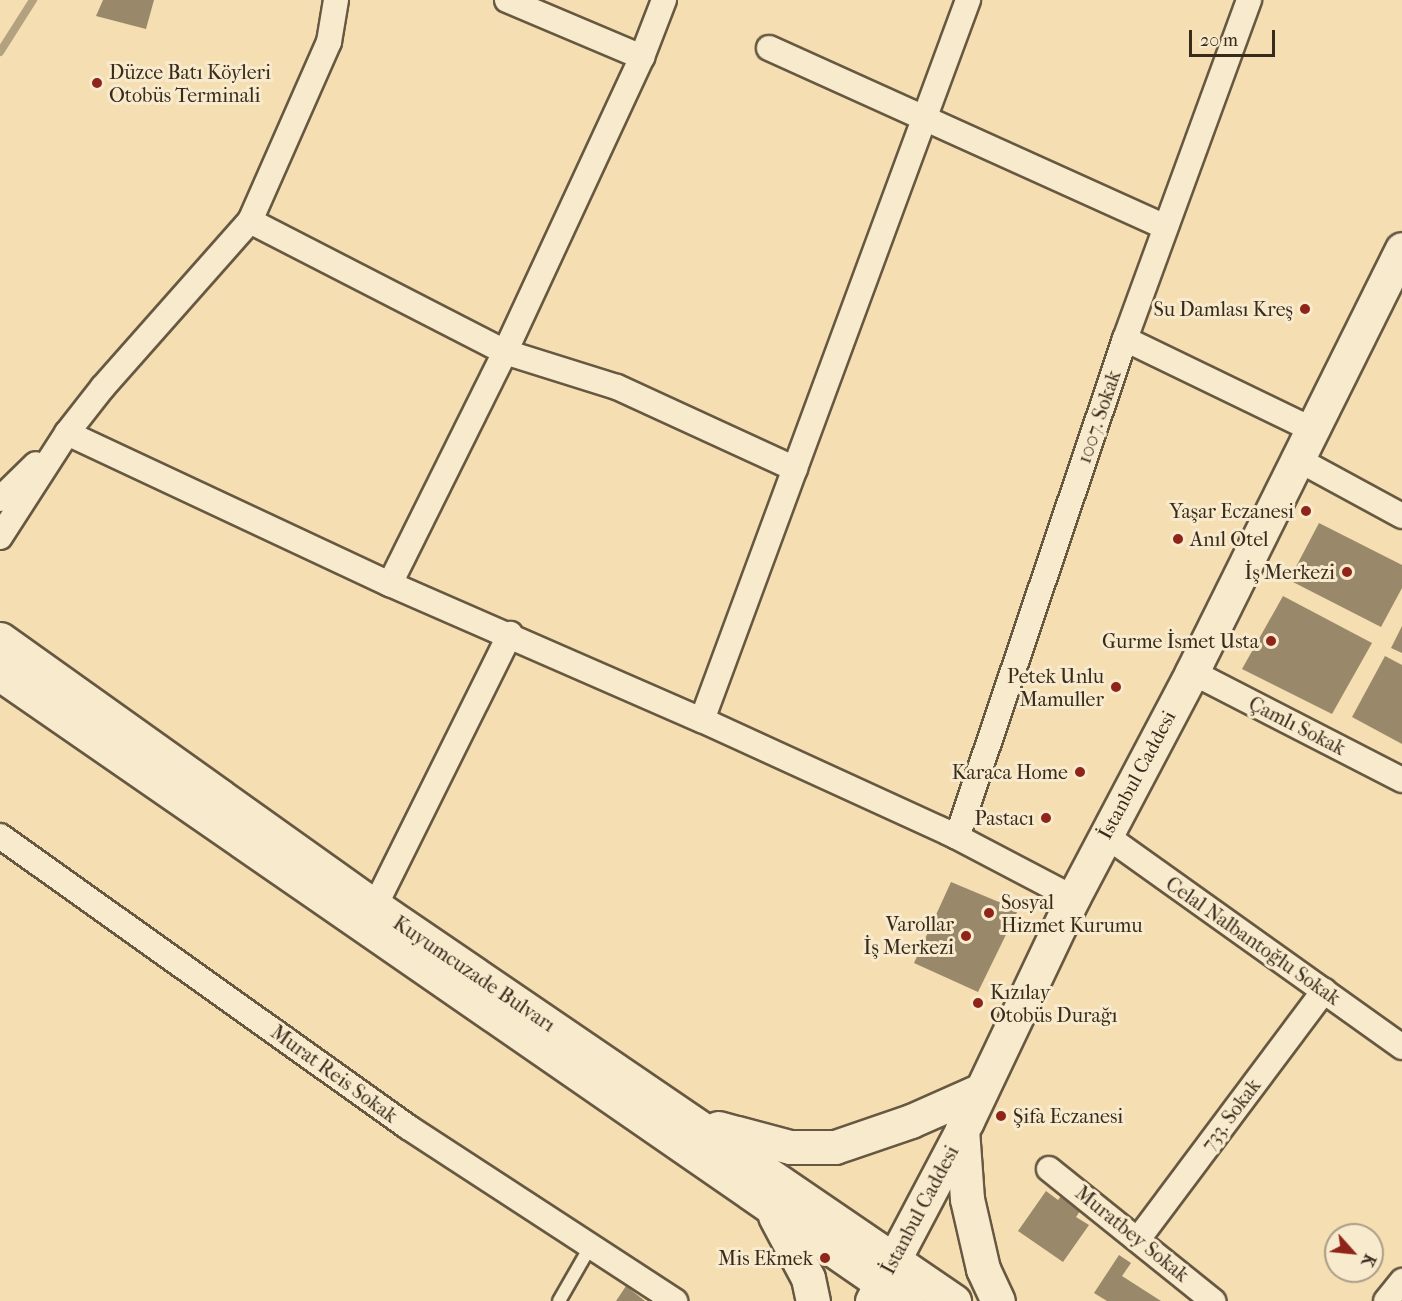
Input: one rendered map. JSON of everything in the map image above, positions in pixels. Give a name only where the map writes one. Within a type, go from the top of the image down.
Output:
[{"type":"main road","name":"İstanbul Caddesi","points":[[888,1286],[1073,898],[1192,672],[1402,249]]},
{"type":"main road","name":"Kuyumcuzade Bulvarı","points":[[0,639],[375,906],[684,1117],[888,1286]]},
{"type":"main road","name":"Kuyumcuzade Bulvarı","points":[[0,674],[773,1211],[888,1286],[954,1301]]},
{"type":"main road","points":[[684,1117],[750,1139],[790,1147],[835,1147],[910,1121],[981,1090]]},
{"type":"main road","points":[[962,1129],[968,1199],[983,1269],[998,1301]]},
{"type":"main road","points":[[773,1211],[808,1278],[813,1301]]},
{"type":"street","points":[[0,499],[67,433],[250,221],[329,42],[336,0]]},
{"type":"street","points":[[507,0],[642,57]]},
{"type":"street","points":[[390,584],[505,352],[642,57],[663,0]]},
{"type":"street","points":[[702,720],[968,0]]},
{"type":"street","name":"1007. Sokak","points":[[957,837],[1125,339],[1249,0]]},
{"type":"street","points":[[769,48],[1166,227]]},
{"type":"street","points":[[250,221],[505,352],[617,387],[795,470]]},
{"type":"street","points":[[1125,339],[1313,430]]},
{"type":"street","points":[[0,537],[67,433]]},
{"type":"street","points":[[67,433],[390,584],[510,634],[957,837],[1073,898]]},
{"type":"street","points":[[1299,460],[1402,516]]},
{"type":"street","points":[[375,906],[510,634]]},
{"type":"street","name":"Çamlı Sokak","points":[[1192,672],[1402,780]]},
{"type":"street","name":"Celal Nalbantoğlu Sokak","points":[[1105,835],[1402,1047]]},
{"type":"street","name":"Murat Reis Sokak","points":[[0,836],[408,1127],[675,1301]]},
{"type":"street","name":"733. Sokak","points":[[1139,1238],[1324,991]]},
{"type":"street","name":"Muratbey Sokak","points":[[1049,1168],[1139,1238],[1213,1301]]},
{"type":"street","points":[[1386,1301],[1402,1281]]},
{"type":"lane","points":[[559,1301],[590,1247]]},
{"type":"building","points":[[103,0],[154,0],[146,29],[96,16]]},
{"type":"building","name":"İş Merkezi","points":[[1319,523],[1402,565],[1402,588],[1381,627],[1289,580]]},
{"type":"building","points":[[1283,596],[1372,643],[1332,714],[1242,669]]},
{"type":"building","points":[[1402,626],[1402,653],[1391,648]]},
{"type":"building","points":[[1385,656],[1402,665],[1402,744],[1352,717]]},
{"type":"building","name":"Varollar İş Merkezi","points":[[951,882],[1018,910],[978,992],[914,963]]},
{"type":"building","points":[[1046,1191],[1058,1200],[1065,1191],[1084,1205],[1076,1217],[1089,1225],[1063,1262],[1018,1231]]},
{"type":"building","points":[[1119,1255],[1131,1263],[1122,1276],[1161,1301],[1107,1301],[1094,1293]]},
{"type":"building","points":[[626,1286],[645,1301],[616,1301]]},
{"type":"waterway","points":[[0,52],[33,0]]},
{"type":"place","name":"Düzce Batı Köyleri Otobüs Terminali","points":[[97,83]]},
{"type":"place","name":"Su Damlası Kreş","points":[[1305,309]]},
{"type":"place","name":"Yaşar Eczanesi","points":[[1306,511]]},
{"type":"place","name":"Anıl Otel","points":[[1178,539]]},
{"type":"place","name":"İş Merkezi","points":[[1347,572]]},
{"type":"place","name":"Gurme İsmet Usta","points":[[1271,641]]},
{"type":"place","name":"Petek Unlu Mamuller","points":[[1116,687]]},
{"type":"place","name":"Karaca Home","points":[[1080,772]]},
{"type":"place","name":"Pastacı","points":[[1046,818]]},
{"type":"place","name":"Sosyal Hizmet Kurumu","points":[[989,913]]},
{"type":"place","name":"Varollar İş Merkezi","points":[[966,936]]},
{"type":"place","name":"Kızılay Otobüs Durağı","points":[[978,1003]]},
{"type":"place","name":"Şifa Eczanesi","points":[[1001,1116]]},
{"type":"place","name":"Mis Ekmek","points":[[825,1258]]}]
